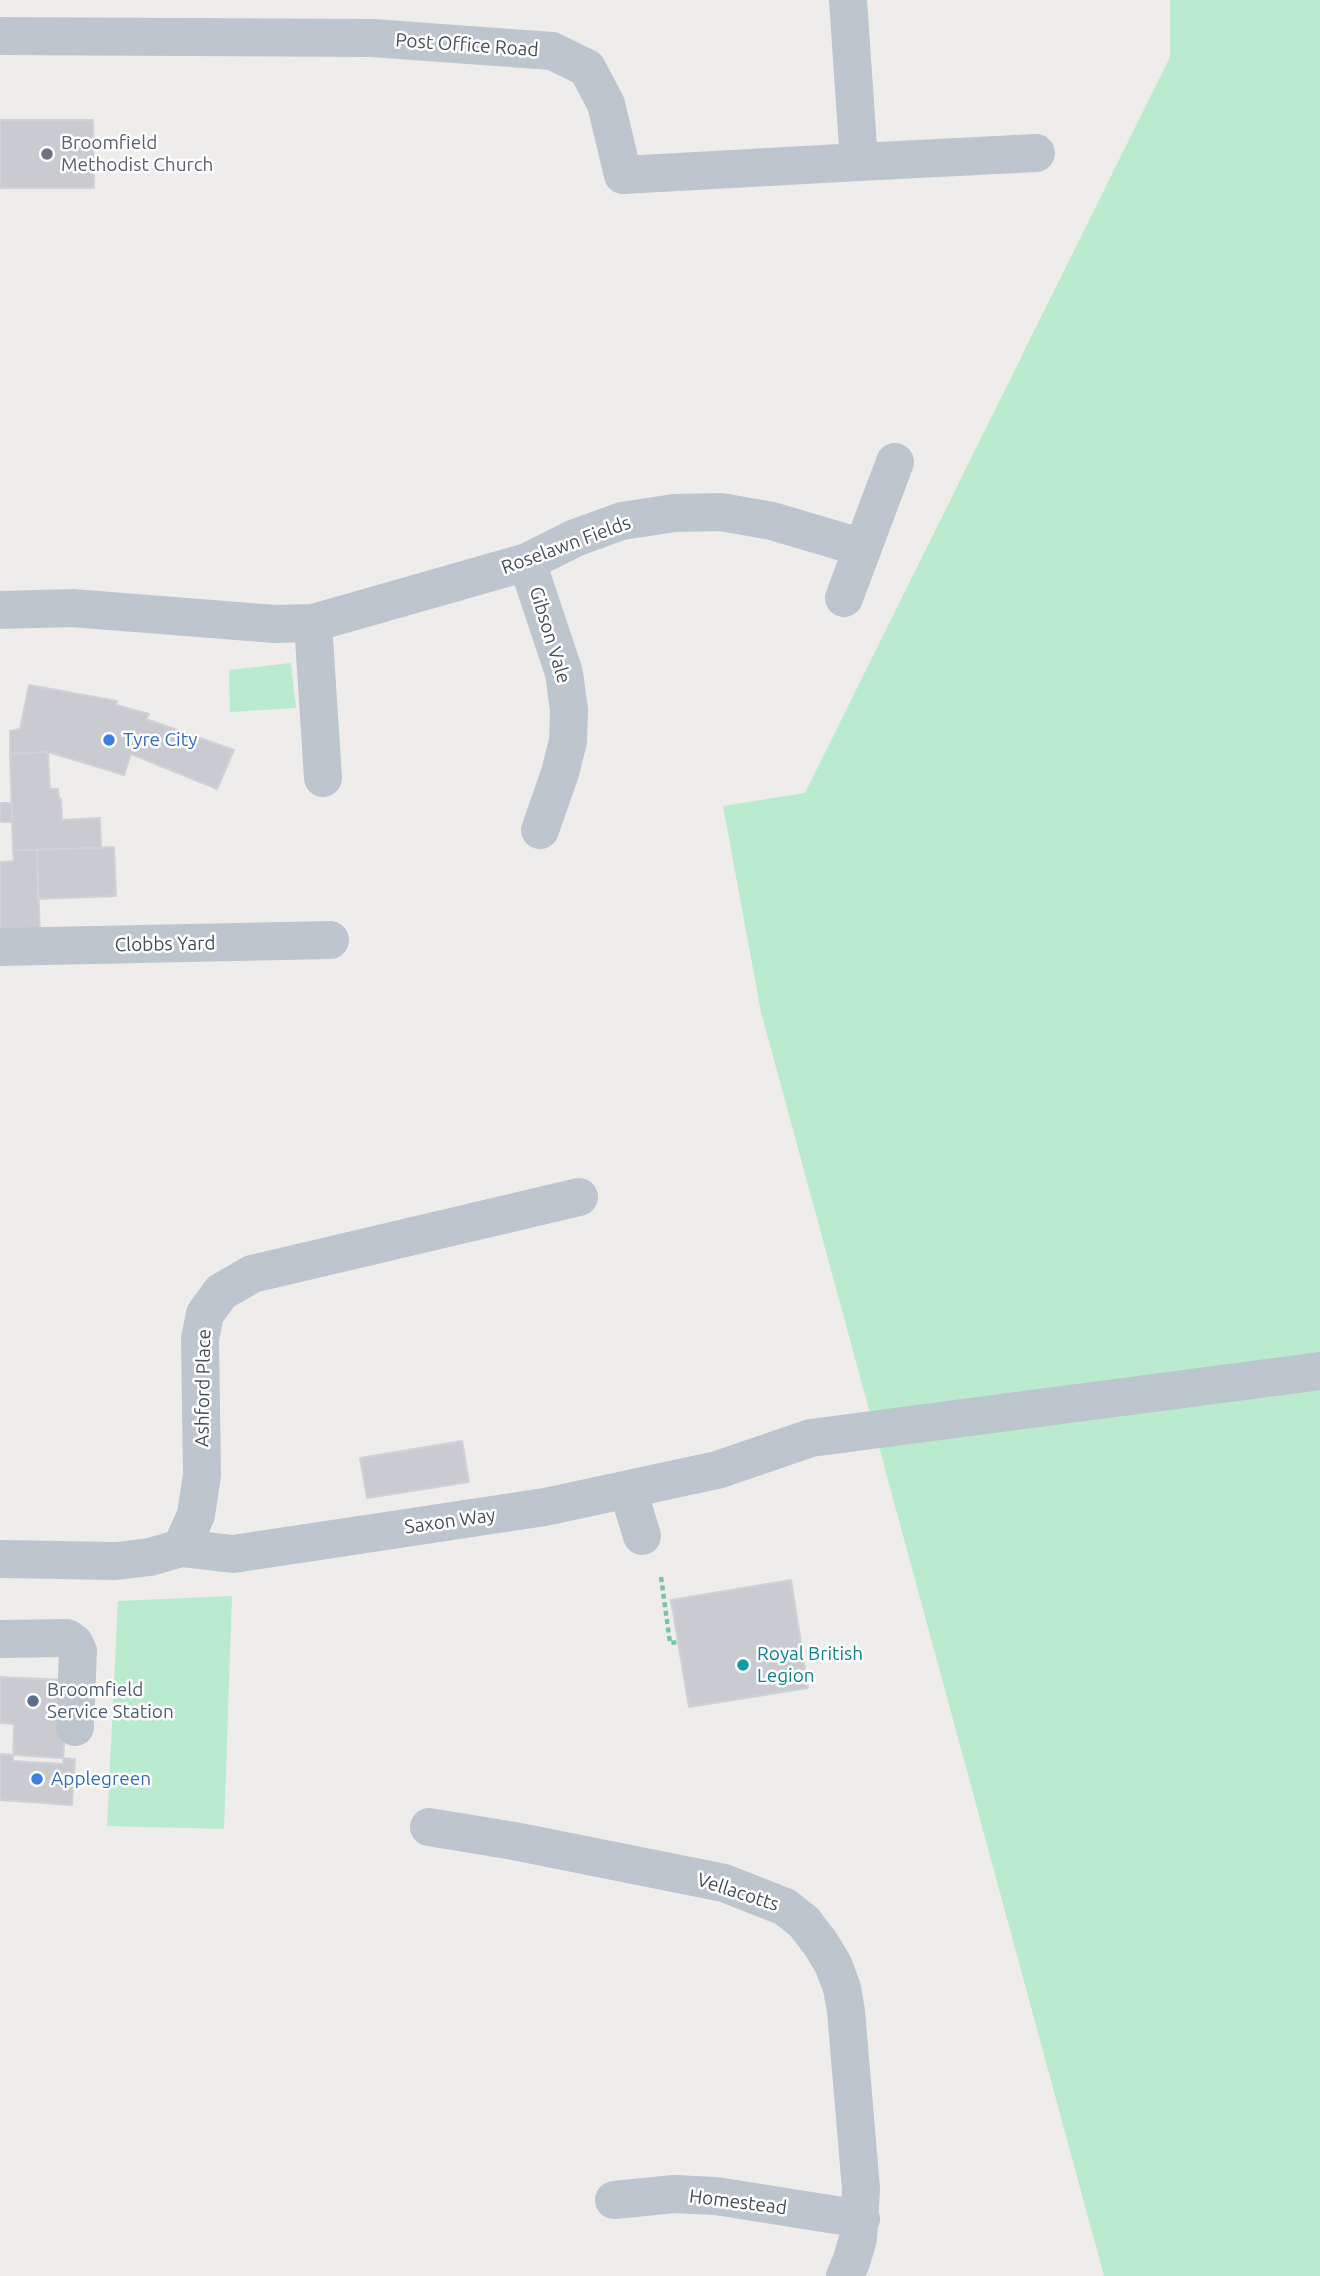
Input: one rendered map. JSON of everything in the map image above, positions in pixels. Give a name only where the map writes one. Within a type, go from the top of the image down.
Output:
[{"type":"street","points":[[848,0],[859,162],[1036,153]]},
{"type":"street","name":"Post Office Road","points":[[0,36],[372,38],[552,51],[587,68],[606,104],[623,175],[859,162]]},
{"type":"street","points":[[844,598],[895,462]]},
{"type":"street","name":"Roselawn Fields","points":[[0,610],[72,608],[275,624],[313,623],[527,562],[575,538],[622,521],[674,513],[721,512],[772,521],[863,548]]},
{"type":"street","name":"Gibson Vale","points":[[527,562],[564,673],[569,710],[568,741],[540,830]]},
{"type":"street","points":[[313,623],[323,778]]},
{"type":"street","name":"Clobbs Yard","points":[[0,947],[330,940]]},
{"type":"street","name":"Ashford Place","points":[[181,1548],[196,1515],[202,1475],[200,1339],[205,1314],[221,1292],[252,1274],[579,1197]]},
{"type":"street","name":"Saxon Way","points":[[181,1548],[233,1554],[545,1507],[717,1470],[811,1438],[1320,1371]]},
{"type":"street","points":[[628,1490],[642,1536]]},
{"type":"street","points":[[0,1559],[116,1561],[150,1557],[181,1548]]},
{"type":"street","points":[[0,1639],[67,1638],[74,1643],[78,1651],[75,1727]]},
{"type":"street","name":"Vellacotts","points":[[429,1827],[724,1883],[785,1907],[804,1922],[833,1964],[844,2000],[859,2160],[860,2219],[852,2262],[845,2276]]},
{"type":"street","name":"Homestead","points":[[614,2200],[674,2194],[716,2196],[860,2219]]},
{"type":"path","points":[[661,1577],[670,1643],[678,1642]]},
{"type":"green space","points":[[1170,0],[1320,0],[1320,2276],[1104,2276],[761,1012],[723,806],[805,793],[1170,57]]},
{"type":"green space","points":[[291,663],[296,708],[230,712],[229,670]]},
{"type":"green space","points":[[232,1596],[224,1829],[107,1826],[118,1601]]},
{"type":"building","name":"Broomfield Methodist Church","points":[[0,120],[93,120],[94,188],[0,188]]},
{"type":"building","name":"Tyre City","points":[[29,685],[117,701],[116,705],[149,714],[146,719],[234,750],[217,789],[131,754],[124,775],[48,752],[10,754],[10,731],[20,729]]},
{"type":"building","points":[[48,752],[50,789],[58,789],[62,820],[100,818],[101,848],[13,850],[10,754]]},
{"type":"building","points":[[0,803],[12,803],[12,822],[0,822]]},
{"type":"building","points":[[114,847],[116,896],[38,899],[37,850]]},
{"type":"building","points":[[13,850],[37,850],[40,938],[0,939],[0,862],[14,861]]},
{"type":"building","points":[[462,1441],[469,1482],[367,1498],[360,1458]]},
{"type":"building","name":"Royal British Legion","points":[[791,1580],[808,1688],[689,1707],[671,1600]]},
{"type":"building","name":"Broomfield Service Station","points":[[0,1677],[67,1680],[63,1764],[13,1761],[14,1724],[0,1723]]},
{"type":"building","name":"Applegreen","points":[[0,1754],[75,1759],[72,1805],[0,1800]]},
{"type":"place","name":"Broomfield Methodist Church","points":[[47,154]]},
{"type":"place","name":"Tyre City","points":[[109,740]]},
{"type":"place","name":"Royal British Legion","points":[[743,1665]]},
{"type":"place","name":"Broomfield Service Station","points":[[33,1701]]},
{"type":"place","name":"Applegreen","points":[[37,1779]]}]
